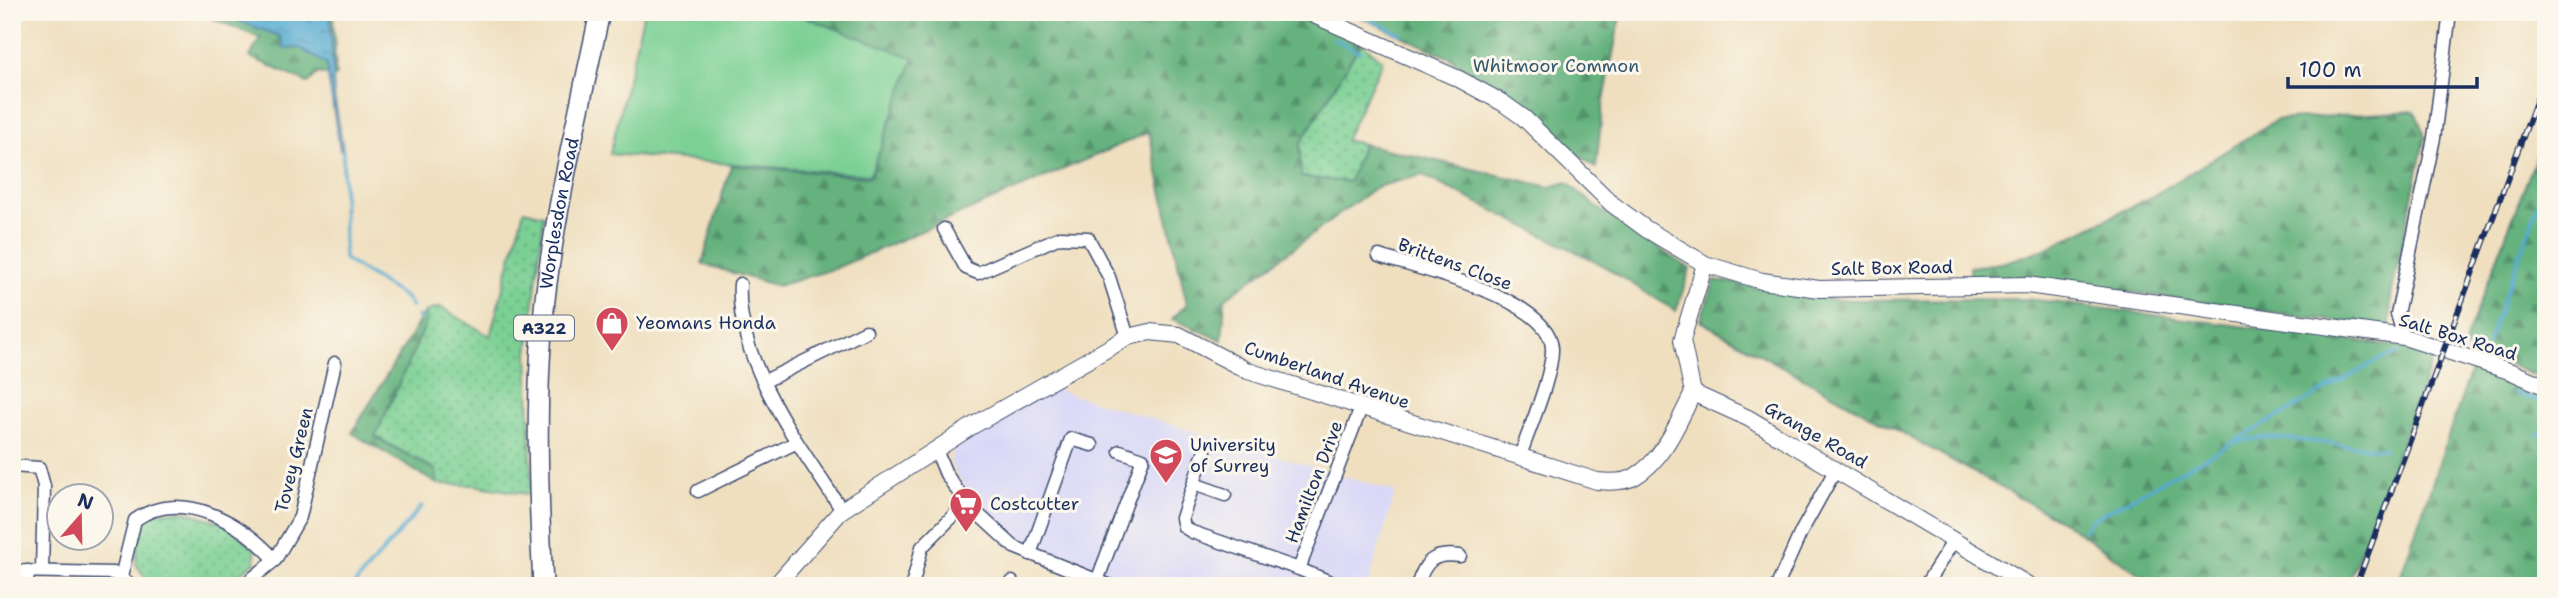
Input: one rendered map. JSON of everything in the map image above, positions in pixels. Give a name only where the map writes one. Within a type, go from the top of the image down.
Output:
[{"type":"main road","name":"Worplesdon Road","points":[[543,586],[538,443],[547,286],[570,144],[600,12]]},
{"type":"street","name":"Salt Box Road","points":[[1307,12],[1460,79],[1503,103],[1524,118],[1612,204],[1665,242],[1705,264],[1762,281],[1819,289],[2027,285],[2404,337],[2512,372],[2546,387]]},
{"type":"street","points":[[2404,337],[2398,314],[2434,138],[2450,12]]},
{"type":"street","points":[[944,229],[966,268],[978,273],[1060,237],[1088,238],[1109,277],[1129,337]]},
{"type":"street","name":"Brittens Close","points":[[1379,256],[1495,294],[1526,311],[1543,327],[1551,339],[1551,362],[1520,456]]},
{"type":"street","points":[[1693,393],[1682,340],[1705,264]]},
{"type":"street","points":[[740,284],[738,305],[746,341],[795,443],[842,510]]},
{"type":"street","points":[[765,380],[866,331]]},
{"type":"street","name":"Cumberland Avenue","points":[[775,586],[842,510],[993,413],[1129,337],[1150,332],[1179,335],[1248,371],[1597,481],[1633,478],[1664,445],[1693,393]]},
{"type":"street","name":"Tovey Green","points":[[243,586],[275,560],[300,517],[335,363]]},
{"type":"street","name":"Grange Road","points":[[1693,393],[1748,418],[2030,586]]},
{"type":"street","name":"Hamilton Drive","points":[[1299,569],[1362,408]]},
{"type":"street","points":[[1030,554],[1071,439],[1092,445]]},
{"type":"street","points":[[698,491],[795,443]]},
{"type":"street","points":[[936,450],[946,474],[966,503],[1014,547],[1111,586]]},
{"type":"street","name":"Hamilton Drive","points":[[1205,450],[1182,518],[1184,527],[1340,586]]},
{"type":"street","points":[[1097,581],[1143,459],[1120,451]]},
{"type":"street","points":[[12,466],[39,468],[44,486],[42,571]]},
{"type":"street","points":[[1777,586],[1801,532],[1836,469]]},
{"type":"street","points":[[1194,484],[1225,495]]},
{"type":"street","points":[[912,586],[922,547],[966,503]]},
{"type":"street","points":[[121,577],[135,520],[166,506],[215,514],[262,543],[275,560]]},
{"type":"street","points":[[1925,586],[1954,540]]},
{"type":"street","points":[[1417,586],[1423,565],[1433,556],[1460,556]]},
{"type":"street","points":[[12,571],[114,573],[131,586]]},
{"type":"street","points":[[27,571],[27,586]]},
{"type":"shaded area","name":"University of Surrey","points":[[1050,388],[1395,492],[1368,586],[1132,586],[1047,554],[1014,535],[992,520],[971,498],[950,462],[957,442]]},
{"type":"green space","points":[[198,12],[333,12],[336,77],[318,73],[308,83],[250,57],[260,38]]},
{"type":"green space","points":[[644,12],[791,12],[914,58],[870,175],[610,154]]},
{"type":"green space","points":[[791,12],[1292,12],[1361,43],[1300,144],[1301,177],[1349,182],[1363,144],[1550,187],[1567,182],[1595,206],[1690,269],[1676,311],[1597,262],[1422,175],[1376,187],[1225,299],[1222,340],[1172,319],[1187,304],[1149,132],[836,268],[778,286],[702,264],[731,165],[870,177],[914,58]]},
{"type":"green space","name":"Whitmoor Common","points":[[1350,12],[1621,12],[1602,111],[1596,168],[1450,58]]},
{"type":"green space","points":[[1361,43],[1383,60],[1345,140],[1363,144],[1349,183],[1300,177],[1300,144]]},
{"type":"green space","points":[[2415,111],[2425,136],[2391,297],[2390,329],[2033,278],[1970,276],[1970,267],[2002,263],[2045,249],[2151,197],[2276,120]]},
{"type":"green space","points":[[2546,131],[2546,382],[2492,356],[2463,347]]},
{"type":"green space","points":[[524,210],[544,215],[528,353],[532,495],[474,485],[437,484],[436,470],[375,437],[426,322],[425,312],[440,307],[490,336]]},
{"type":"green space","points":[[1715,280],[1836,300],[2028,299],[2436,351],[2347,586],[2157,586],[2067,524],[1700,321]]},
{"type":"green space","points":[[425,312],[427,321],[375,437],[436,470],[437,484],[352,433]]},
{"type":"green space","points":[[2472,367],[2546,395],[2546,586],[2397,586]]},
{"type":"green space","points":[[184,511],[227,524],[255,550],[255,562],[231,577],[206,584],[151,586],[136,564],[142,519],[148,513]]},
{"type":"water","points":[[213,12],[330,12],[334,95],[343,150],[340,150],[326,64],[299,48],[285,49],[280,36]]},
{"type":"waterway","points":[[1353,12],[1401,34]]},
{"type":"waterway","points":[[1334,39],[1360,52]]},
{"type":"waterway","points":[[343,150],[344,259],[406,298],[412,307]]},
{"type":"waterway","points":[[2487,344],[2546,184]]},
{"type":"waterway","points":[[2235,441],[2380,359],[2399,353]]},
{"type":"waterway","points":[[2514,393],[2546,403]]},
{"type":"waterway","points":[[2537,435],[2546,430]]},
{"type":"waterway","points":[[2084,530],[2091,520],[2234,442],[2267,437],[2385,449]]},
{"type":"waterway","points":[[353,586],[422,506]]},
{"type":"railway","points":[[2356,586],[2546,75]]},
{"type":"place","name":"Yeomans Honda","points":[[612,353]]},
{"type":"place","name":"University of Surrey","points":[[1166,485]]},
{"type":"place","name":"Costcutter","points":[[966,534]]}]
